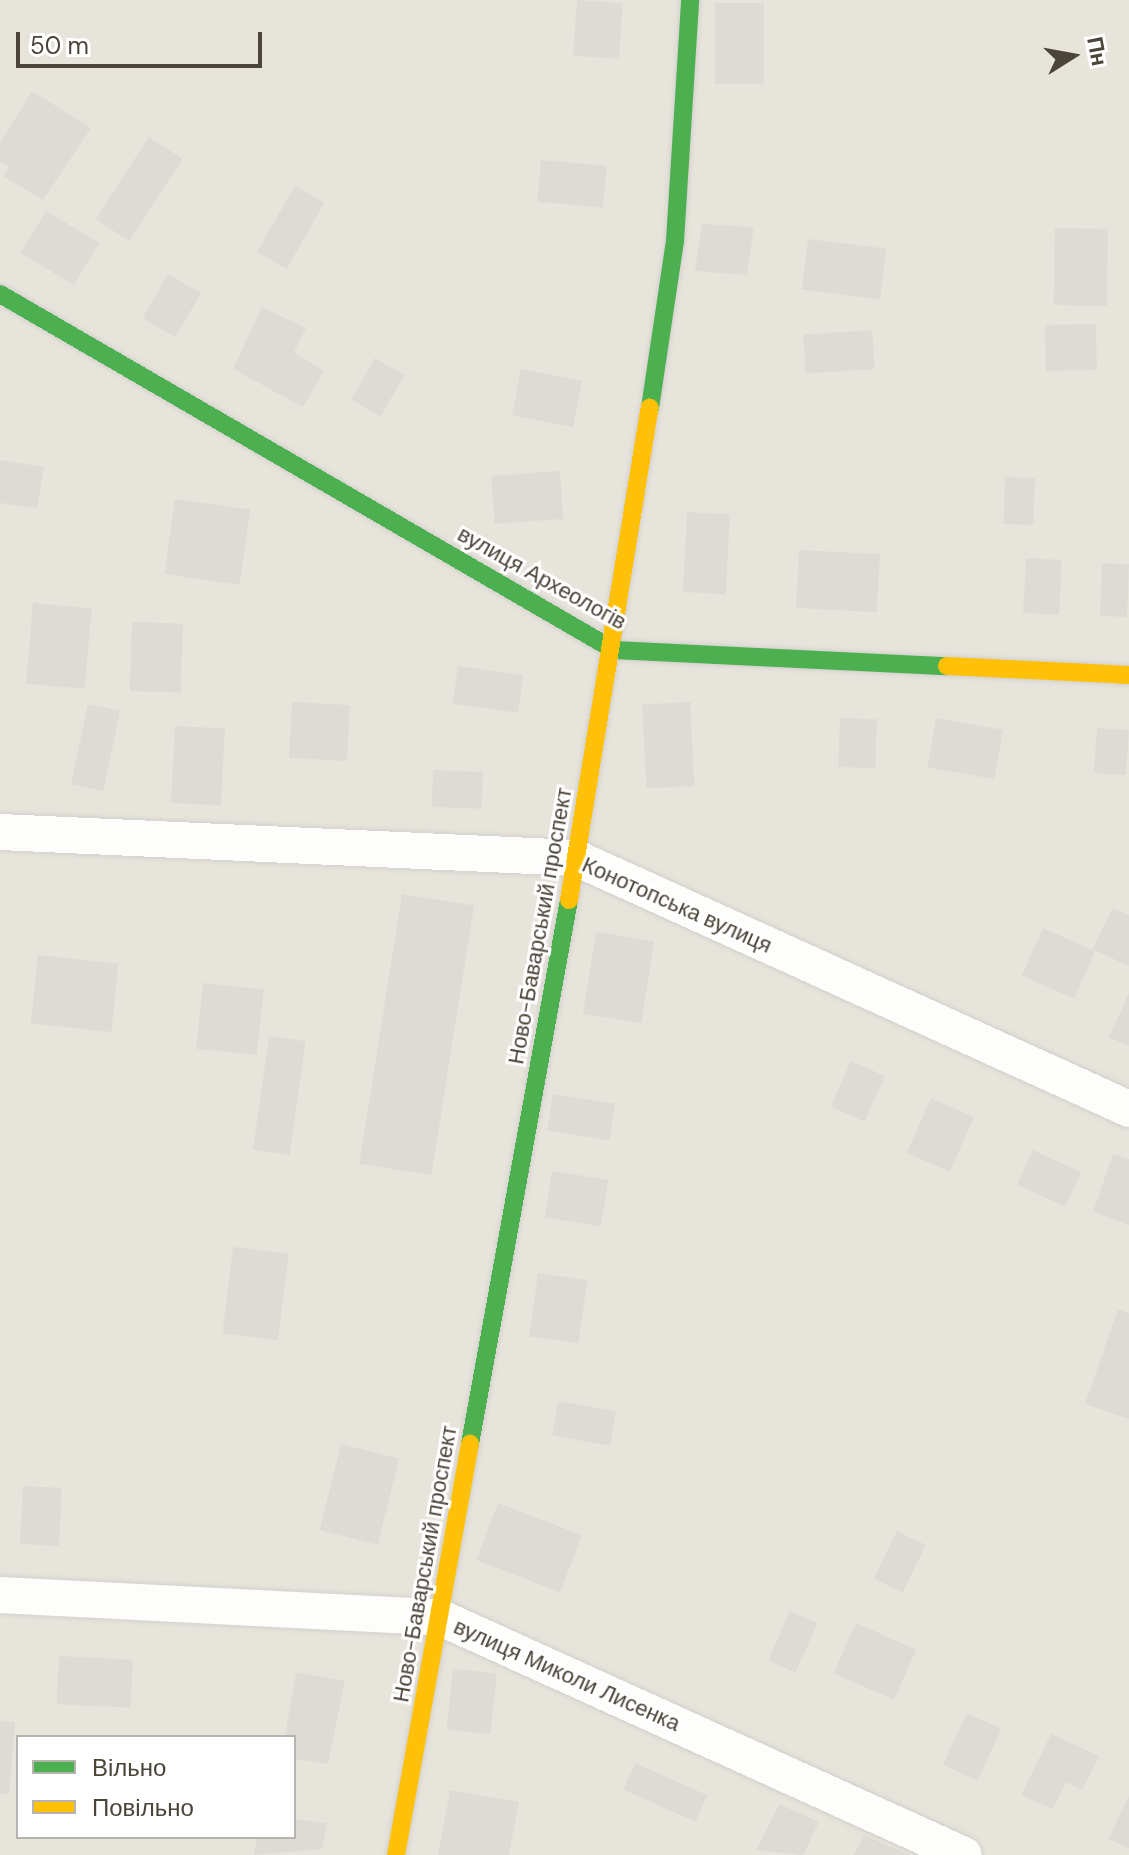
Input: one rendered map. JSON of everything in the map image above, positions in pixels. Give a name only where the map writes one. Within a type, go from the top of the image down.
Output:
[{"type":"main road","name":"Ново-Баварський проспект","points":[[396,1855],[614,650],[675,241],[690,0]]},
{"type":"main road","name":"вулиця Археологів","points":[[0,294],[614,650],[1129,675]]},
{"type":"street","name":"Конотопська вулиця","points":[[0,832],[576,858],[1129,1109]]},
{"type":"street","name":"вулиця Миколи Лисенка","points":[[0,1595],[439,1617],[964,1855]]},
{"type":"shaded area","points":[[0,0],[1129,0],[1129,1855],[0,1855]]},
{"type":"building","points":[[577,0],[623,3],[619,59],[573,56]]},
{"type":"building","points":[[715,3],[764,3],[764,84],[715,84]]},
{"type":"building","points":[[32,91],[91,128],[43,200],[4,177],[9,167],[0,162],[0,143]]},
{"type":"building","points":[[149,137],[183,159],[129,241],[96,219]]},
{"type":"building","points":[[541,160],[607,166],[603,208],[537,202]]},
{"type":"building","points":[[295,186],[324,203],[286,269],[257,252]]},
{"type":"building","points":[[46,211],[99,243],[74,285],[21,253]]},
{"type":"building","points":[[702,224],[754,227],[747,275],[695,271]]},
{"type":"building","points":[[1055,228],[1108,229],[1107,306],[1054,305]]},
{"type":"building","points":[[808,239],[886,249],[880,299],[802,290]]},
{"type":"building","points":[[168,274],[201,293],[175,337],[142,318]]},
{"type":"building","points":[[262,307],[306,328],[294,352],[324,371],[303,407],[233,369]]},
{"type":"building","points":[[1096,324],[1097,370],[1046,371],[1045,325]]},
{"type":"building","points":[[872,330],[875,369],[806,374],[803,335]]},
{"type":"building","points":[[375,358],[404,375],[380,417],[351,400]]},
{"type":"building","points":[[521,369],[582,381],[573,427],[512,415]]},
{"type":"building","points":[[0,460],[44,467],[37,508],[0,503]]},
{"type":"building","points":[[560,471],[563,519],[495,524],[491,476]]},
{"type":"building","points":[[1005,477],[1035,478],[1033,525],[1003,524]]},
{"type":"building","points":[[175,499],[250,510],[240,585],[164,574]]},
{"type":"building","points":[[687,512],[730,514],[726,594],[683,592]]},
{"type":"building","points":[[799,550],[880,554],[877,612],[796,608]]},
{"type":"building","points":[[1026,558],[1062,560],[1059,615],[1023,613]]},
{"type":"building","points":[[1102,563],[1129,564],[1127,617],[1100,616]]},
{"type":"building","points":[[33,603],[92,608],[85,689],[26,684]]},
{"type":"building","points":[[132,622],[183,624],[181,693],[130,691]]},
{"type":"building","points":[[458,666],[523,675],[518,713],[453,704]]},
{"type":"building","points":[[292,702],[350,705],[347,761],[289,758]]},
{"type":"building","points":[[690,702],[694,786],[646,788],[642,705]]},
{"type":"building","points":[[88,704],[120,711],[103,791],[71,784]]},
{"type":"building","points":[[840,718],[877,719],[875,768],[838,767]]},
{"type":"building","points":[[936,718],[1003,730],[994,779],[927,767]]},
{"type":"building","points":[[175,726],[225,729],[221,806],[171,803]]},
{"type":"building","points":[[1097,728],[1129,730],[1126,775],[1094,773]]},
{"type":"building","points":[[433,770],[483,772],[482,809],[432,807]]},
{"type":"building","points":[[402,894],[474,905],[431,1175],[359,1164]]},
{"type":"building","points":[[1113,908],[1129,915],[1129,966],[1092,949]]},
{"type":"building","points":[[1043,928],[1095,951],[1074,999],[1022,976]]},
{"type":"building","points":[[596,932],[654,941],[641,1023],[583,1014]]},
{"type":"building","points":[[38,955],[119,963],[111,1032],[31,1024]]},
{"type":"building","points":[[203,983],[264,989],[257,1055],[196,1049]]},
{"type":"building","points":[[1129,993],[1129,1046],[1109,1037]]},
{"type":"building","points":[[269,1036],[306,1041],[290,1155],[253,1150]]},
{"type":"building","points":[[851,1061],[885,1076],[864,1122],[831,1107]]},
{"type":"building","points":[[553,1094],[615,1104],[609,1140],[547,1131]]},
{"type":"building","points":[[931,1098],[974,1117],[950,1172],[907,1153]]},
{"type":"building","points":[[1033,1150],[1081,1172],[1065,1207],[1017,1184]]},
{"type":"building","points":[[1113,1154],[1129,1159],[1129,1225],[1093,1212]]},
{"type":"building","points":[[552,1171],[608,1180],[601,1226],[545,1217]]},
{"type":"building","points":[[233,1247],[289,1254],[278,1340],[222,1333]]},
{"type":"building","points":[[538,1273],[588,1280],[579,1343],[529,1336]]},
{"type":"building","points":[[1118,1309],[1129,1313],[1129,1419],[1085,1404]]},
{"type":"building","points":[[558,1401],[616,1411],[610,1446],[552,1435]]},
{"type":"building","points":[[341,1444],[399,1459],[378,1545],[319,1530]]},
{"type":"building","points":[[23,1486],[62,1488],[59,1546],[20,1544]]},
{"type":"building","points":[[498,1503],[582,1535],[560,1592],[476,1560]]},
{"type":"building","points":[[897,1531],[926,1545],[903,1593],[874,1579]]},
{"type":"building","points":[[790,1611],[817,1623],[795,1673],[768,1660]]},
{"type":"building","points":[[856,1623],[916,1650],[894,1700],[834,1673]]},
{"type":"building","points":[[59,1656],[133,1660],[130,1708],[56,1704]]},
{"type":"building","points":[[453,1669],[497,1674],[490,1734],[447,1730]]},
{"type":"building","points":[[296,1672],[345,1681],[328,1764],[296,1759],[296,1735],[285,1735]]},
{"type":"building","points":[[967,1713],[1001,1729],[977,1781],[943,1765]]},
{"type":"building","points":[[0,1721],[15,1722],[9,1794],[0,1794]]},
{"type":"building","points":[[1051,1734],[1099,1756],[1082,1790],[1066,1782],[1053,1809],[1021,1795]]},
{"type":"building","points":[[635,1763],[707,1795],[695,1822],[623,1789]]},
{"type":"building","points":[[450,1790],[519,1802],[509,1855],[438,1855]]},
{"type":"building","points":[[1129,1796],[1129,1848],[1108,1839]]},
{"type":"building","points":[[779,1804],[819,1822],[803,1855],[756,1850]]},
{"type":"building","points":[[296,1819],[327,1823],[322,1849],[254,1855],[257,1839],[296,1839]]},
{"type":"building","points":[[864,1835],[909,1855],[854,1855]]},
{"type":"traffic: fast","points":[[650,408],[675,241],[690,0]]},
{"type":"traffic: fast","points":[[0,294],[614,650],[947,666]]},
{"type":"traffic: fast","points":[[470,1444],[569,900]]},
{"type":"traffic: slow","points":[[569,900],[650,408]]},
{"type":"traffic: slow","points":[[947,666],[1129,675]]},
{"type":"traffic: slow","points":[[396,1855],[470,1444]]}]
